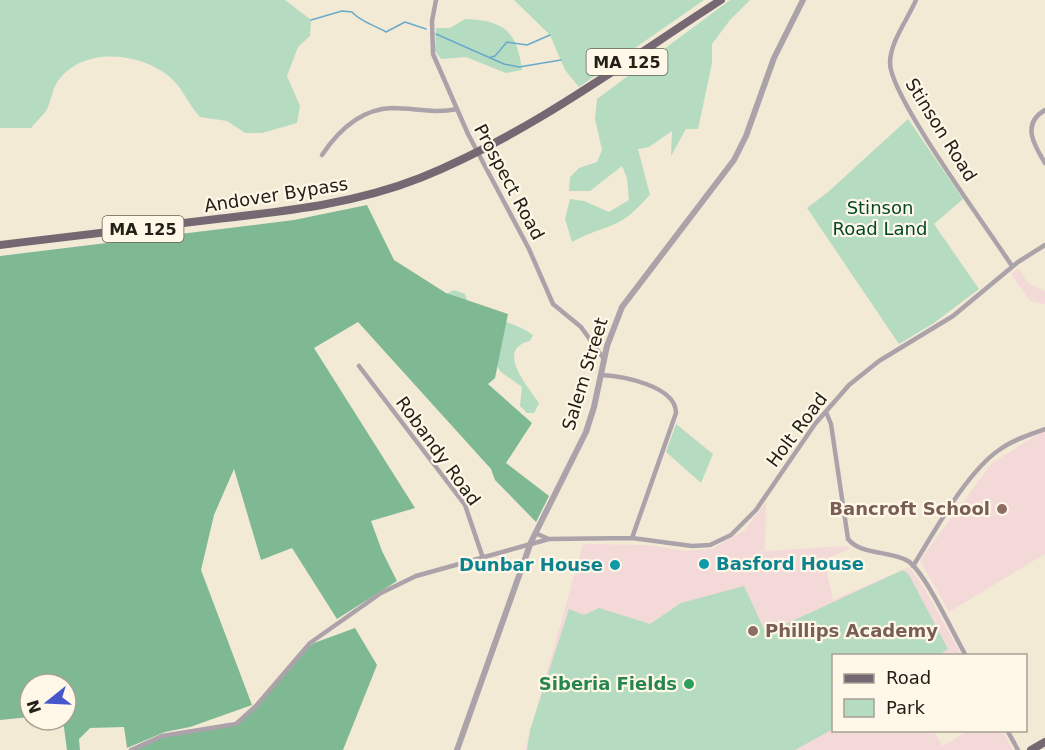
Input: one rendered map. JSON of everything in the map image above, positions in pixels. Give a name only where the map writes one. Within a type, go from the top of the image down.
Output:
[{"type":"main road","name":"Andover Bypass","points":[[0,245],[304,210],[343,202],[418,178],[477,153],[548,113],[721,0]]},
{"type":"main road","points":[[1031,750],[1045,742]]},
{"type":"street","name":"Prospect Road","points":[[436,0],[432,21],[433,54],[477,153],[529,249],[553,304],[581,327],[604,359]]},
{"type":"street","name":"Salem Street","points":[[457,750],[530,544],[585,432],[617,319],[629,296],[715,187],[740,150],[774,58],[803,0]]},
{"type":"street","name":"Stinson Road","points":[[916,0],[891,55],[894,81],[914,118],[1012,266]]},
{"type":"street","points":[[322,155],[343,129],[372,112],[391,108],[435,112],[457,109]]},
{"type":"street","points":[[1045,110],[1035,118],[1030,129],[1033,142],[1045,163]]},
{"type":"street","name":"Holt Road","points":[[131,750],[161,737],[236,724],[256,706],[306,647],[381,593],[416,576],[549,539],[632,538],[704,546],[731,535],[756,510],[826,412],[849,385],[867,370],[953,315],[1012,266],[1045,245]]},
{"type":"street","name":"Robandy Road","points":[[359,366],[465,505],[483,558]]},
{"type":"street","points":[[601,375],[641,382],[666,393],[676,406],[676,412],[632,538]]},
{"type":"street","points":[[826,412],[831,424],[848,539],[858,548],[894,556],[913,566],[965,654]]},
{"type":"street","points":[[913,566],[963,490],[989,458],[1010,443],[1045,429]]},
{"type":"street","name":"Holt Road","points":[[535,533],[549,539]]},
{"type":"street","points":[[1008,732],[1018,750]]},
{"type":"shaded area","points":[[1018,268],[1028,283],[1045,291],[1045,304],[1030,301],[1011,274]]},
{"type":"shaded area","name":"Bancroft School","points":[[1045,430],[1045,554],[949,612],[920,560],[992,463]]},
{"type":"shaded area","name":"Siberia Fields","points":[[766,502],[765,551],[845,546],[851,548],[824,560],[833,600],[909,567],[925,589],[961,654],[832,654],[832,732],[934,732],[943,746],[965,732],[1003,732],[1013,750],[525,750],[583,544],[648,545],[687,551],[711,549],[744,531]]},
{"type":"green space","points":[[0,0],[285,0],[311,20],[310,36],[298,47],[287,76],[300,106],[297,123],[262,133],[245,133],[227,121],[200,117],[172,78],[154,67],[140,61],[110,57],[81,62],[68,70],[56,84],[46,111],[31,128],[0,128]]},
{"type":"green space","points":[[514,0],[704,0],[579,87],[565,70],[550,35]]},
{"type":"green space","points":[[730,0],[750,0],[730,20],[712,44],[712,63],[698,129],[686,129],[671,156],[672,131],[649,147],[638,149],[650,195],[622,220],[572,242],[565,219],[570,199],[584,201],[609,212],[629,200],[627,178],[622,166],[590,191],[569,191],[570,177],[579,168],[597,162],[602,150],[595,119],[597,99]]},
{"type":"green space","points":[[465,19],[490,22],[507,31],[517,46],[522,70],[506,73],[466,57],[441,59],[435,51],[436,28],[450,28]]},
{"type":"green space","name":"Stinson Road Land","points":[[908,119],[963,199],[934,224],[979,289],[934,323],[899,344],[807,208],[828,192]]},
{"type":"green space","points":[[367,205],[394,260],[446,293],[508,314],[495,378],[488,384],[532,423],[506,463],[549,496],[536,522],[495,480],[491,469],[358,322],[314,348],[415,508],[371,521],[382,551],[397,581],[337,619],[292,548],[261,560],[234,469],[214,515],[201,570],[252,705],[190,727],[165,732],[127,748],[124,727],[90,728],[79,739],[80,750],[67,750],[65,732],[78,732],[78,672],[18,672],[18,718],[0,720],[0,256],[294,220]]},
{"type":"green space","points":[[454,290],[465,294],[470,309],[518,326],[533,335],[530,341],[520,345],[515,352],[514,360],[522,379],[539,403],[534,413],[527,413],[520,406],[522,387],[501,372],[490,356],[434,300]]},
{"type":"green space","points":[[676,424],[713,454],[701,483],[666,452]]},
{"type":"green space","name":"Siberia Fields","points":[[903,570],[909,575],[948,649],[940,654],[832,654],[832,730],[795,750],[527,750],[530,730],[569,609],[584,615],[599,608],[650,624],[681,603],[744,586],[766,633]]},
{"type":"green space","points":[[355,628],[377,665],[343,750],[130,750],[167,735],[236,724],[248,714],[299,654],[314,643]]},
{"type":"waterway","points":[[311,20],[342,11],[352,12],[386,32],[405,22],[426,29]]},
{"type":"waterway","points":[[436,34],[504,64],[519,67],[561,60]]},
{"type":"waterway","points":[[491,57],[495,56],[507,42],[527,45],[550,35]]},
{"type":"place","name":"Bancroft School","points":[[1002,509]]},
{"type":"place","name":"Basford House","points":[[704,564]]},
{"type":"place","name":"Dunbar House","points":[[615,565]]},
{"type":"place","name":"Phillips Academy","points":[[753,631]]},
{"type":"place","name":"Siberia Fields","points":[[689,684]]}]
